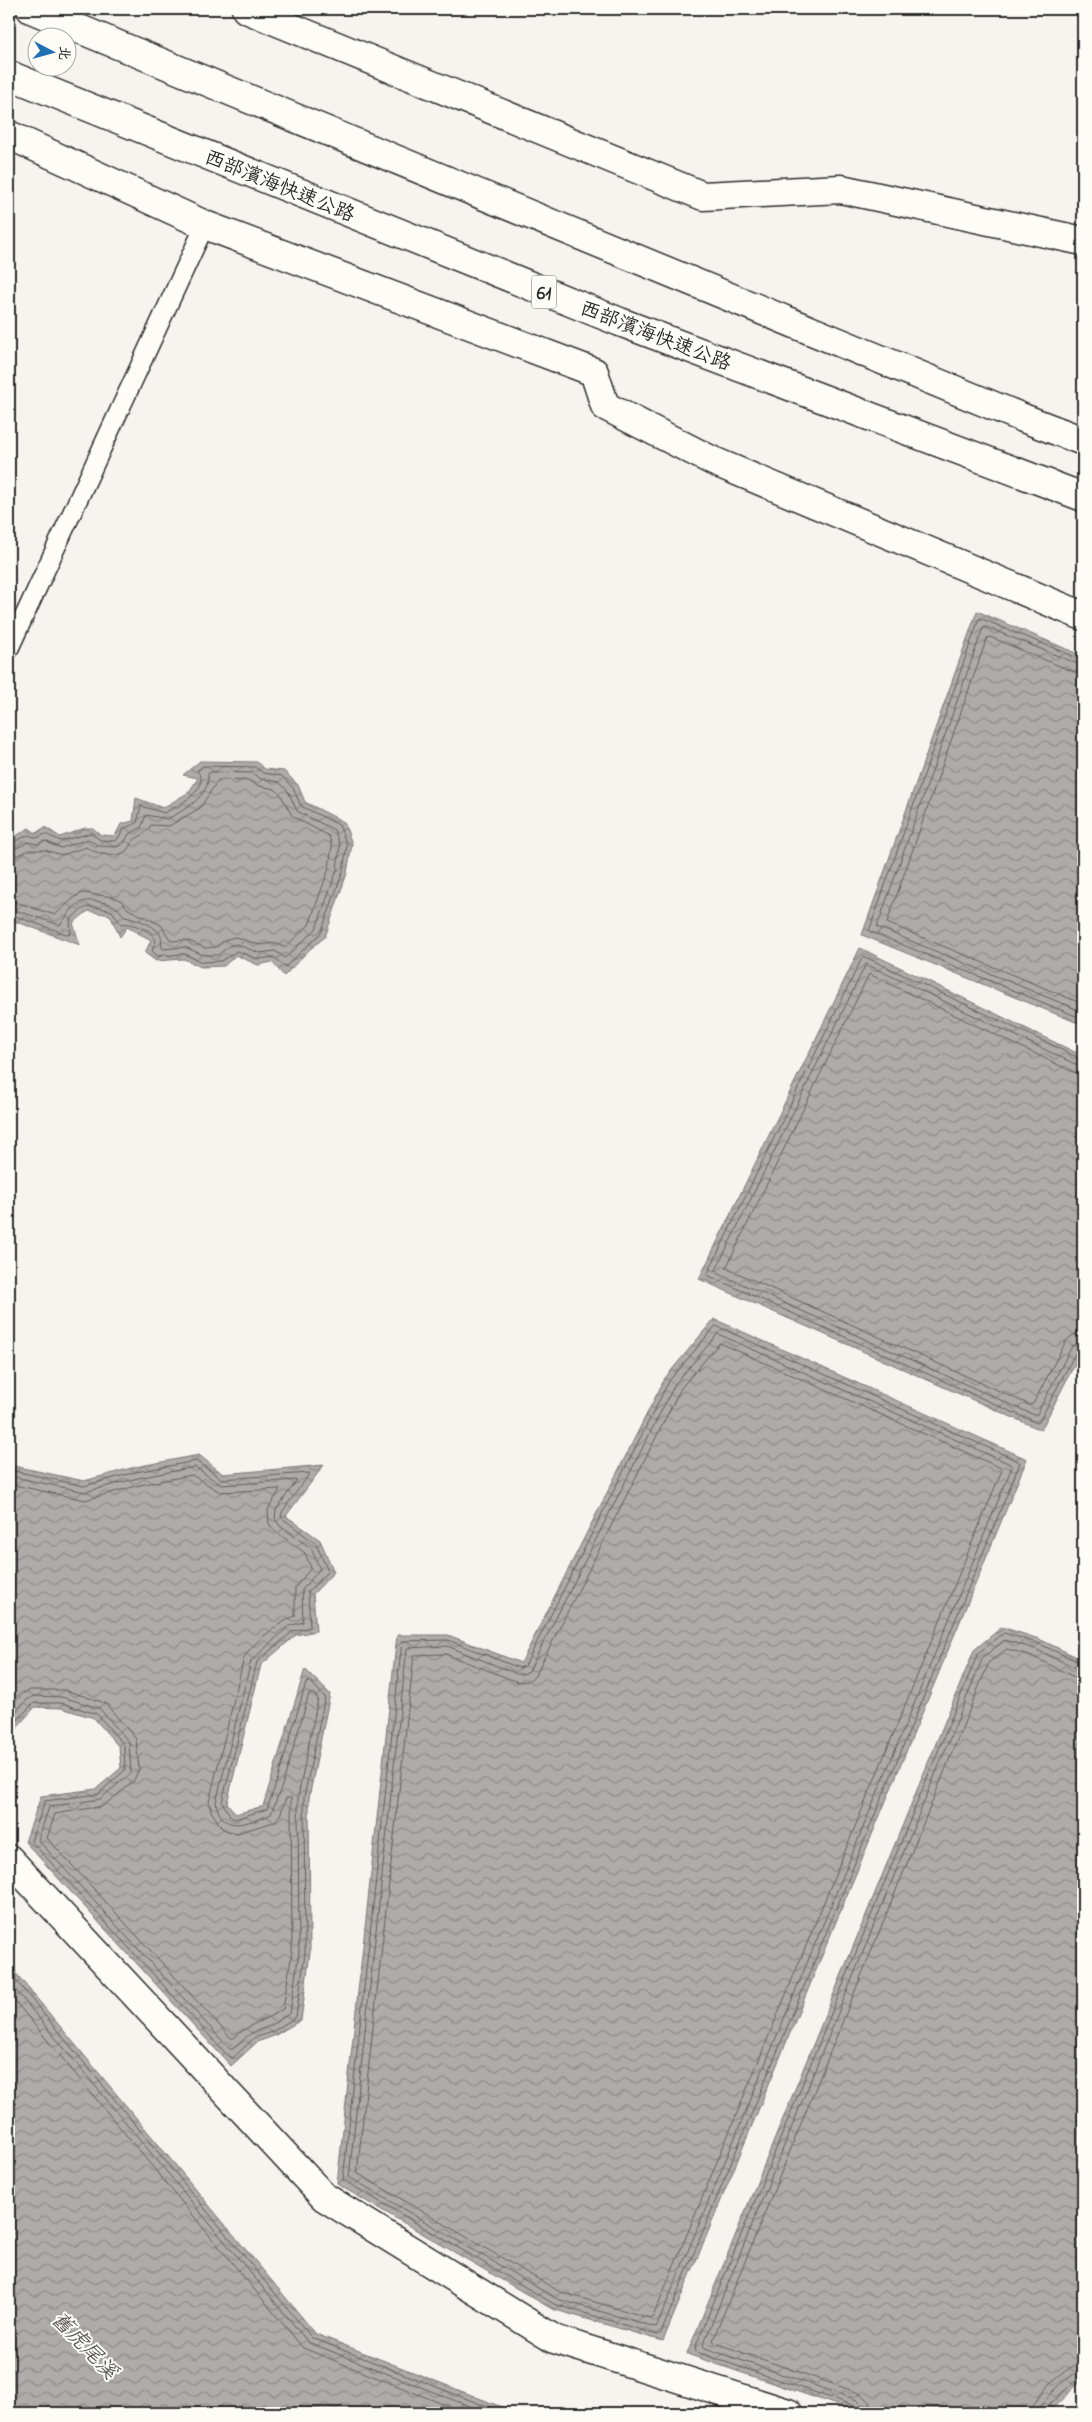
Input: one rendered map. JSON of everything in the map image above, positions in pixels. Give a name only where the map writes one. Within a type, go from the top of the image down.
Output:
[{"type":"main road","points":[[31,9],[1023,418],[1083,441]]},
{"type":"main road","points":[[246,9],[282,16],[703,196],[841,189],[1083,241]]},
{"type":"main road","name":"西部濱海快速公路","points":[[9,75],[620,322],[1083,497]]},
{"type":"main road","points":[[9,135],[205,225],[594,372],[605,406],[713,461],[1083,616]]},
{"type":"main road","points":[[9,1859],[324,2198],[554,2339],[788,2413]]},
{"type":"lane","points":[[9,649],[205,225]]},
{"type":"water","points":[[977,611],[1083,656],[1083,1025],[862,935]]},
{"type":"water","points":[[200,761],[257,762],[265,769],[284,771],[298,785],[305,802],[344,822],[352,844],[347,873],[325,937],[310,949],[284,976],[272,962],[258,965],[236,955],[224,966],[201,967],[184,959],[156,961],[145,953],[151,940],[127,927],[120,937],[110,915],[88,911],[73,923],[80,945],[9,919],[9,834],[13,838],[29,828],[36,833],[45,827],[60,837],[85,828],[93,828],[101,835],[115,836],[121,824],[133,821],[136,798],[163,808],[189,792],[198,778],[183,775]]},
{"type":"water","points":[[860,948],[1083,1056],[1083,1348],[1041,1430],[699,1279]]},
{"type":"water","points":[[714,1319],[1027,1459],[663,2341],[552,2309],[337,2184],[397,1635],[448,1635],[521,1663],[665,1378]]},
{"type":"water","points":[[199,1455],[223,1474],[324,1465],[286,1516],[320,1540],[334,1572],[313,1594],[316,1631],[296,1635],[261,1665],[227,1803],[236,1814],[263,1806],[305,1669],[330,1694],[309,1798],[310,1953],[301,2020],[274,2036],[257,2042],[231,2066],[25,1842],[41,1796],[96,1789],[121,1768],[119,1747],[94,1718],[61,1708],[35,1707],[18,1726],[9,1759],[9,1465],[84,1481],[135,1467]]},
{"type":"water","points":[[1002,1627],[1039,1639],[1083,1660],[1083,2379],[1048,2413],[860,2413],[687,2354],[974,1650]]},
{"type":"water","name":"舊虎尾溪","points":[[9,1965],[316,2334],[517,2413],[9,2413]]}]
